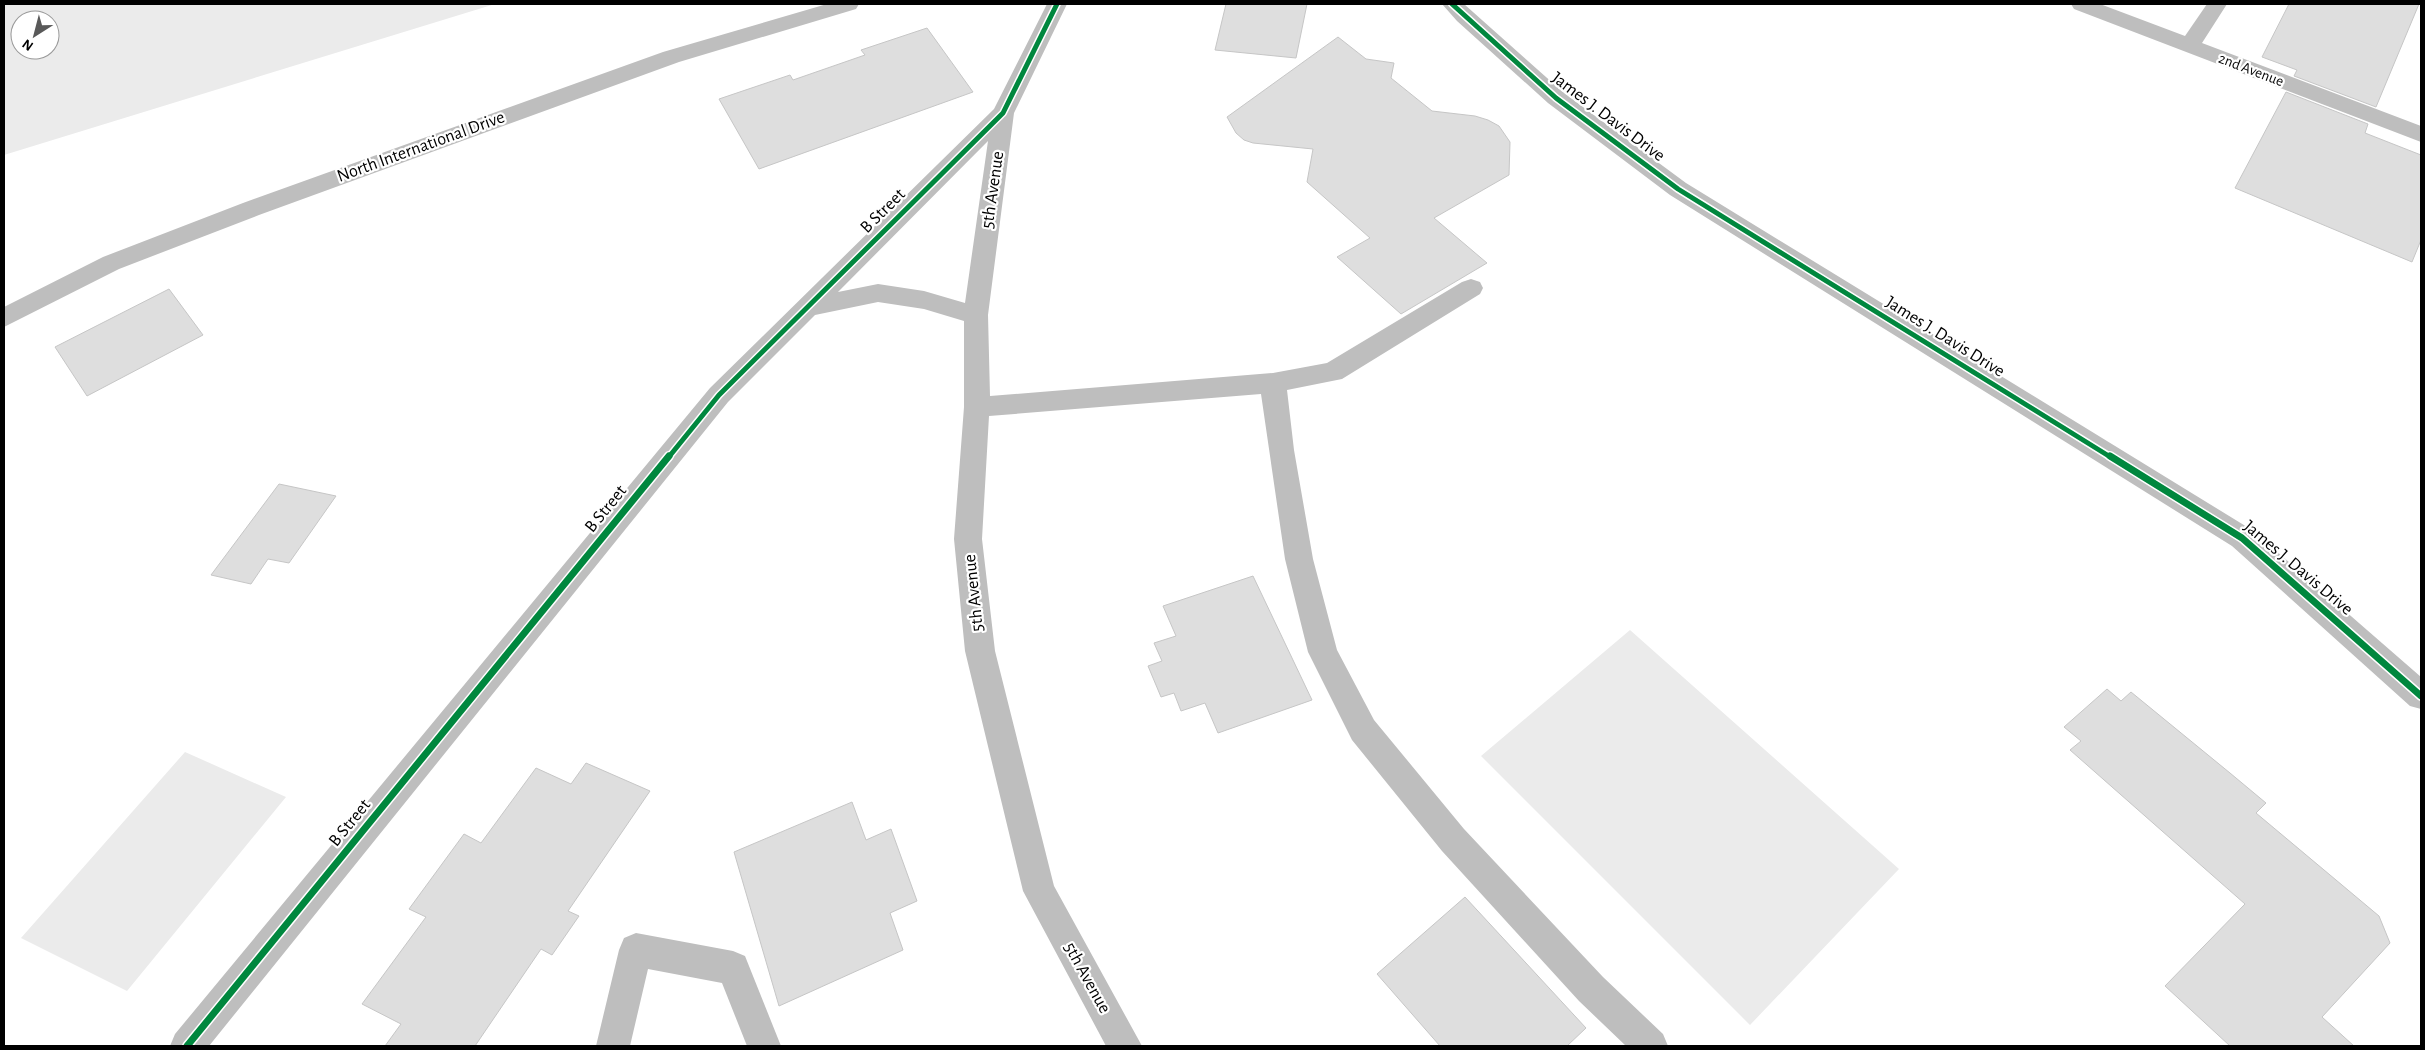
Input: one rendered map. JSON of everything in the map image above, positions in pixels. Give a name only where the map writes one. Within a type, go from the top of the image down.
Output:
[{"type":"street","name":"North International Drive","points":[[4,318],[110,262],[251,209],[671,57],[848,4]]},
{"type":"street","name":"B Street","points":[[187,1046],[719,395],[1003,113],[1057,4]]},
{"type":"street","name":"James J. Davis Drive","points":[[1452,4],[1556,98],[1678,189],[2242,538],[2421,696]]},
{"type":"street","name":"2nd Avenue","points":[[2081,4],[2421,134]]},
{"type":"street","points":[[2189,46],[2217,4]]},
{"type":"street","name":"5th Avenue","points":[[1003,113],[976,316],[977,407],[968,539],[980,651],[1039,891],[1125,1046]]},
{"type":"street","points":[[977,407],[1273,383],[1333,372],[1471,288]]},
{"type":"street","points":[[807,307],[878,293],[924,300],[976,316]]},
{"type":"street","points":[[1273,383],[1283,459],[1302,568],[1323,652],[1363,730],[1453,840],[1591,989],[1651,1046]]},
{"type":"street","points":[[613,1046],[636,950],[733,968],[764,1046]]},
{"type":"shaded area","points":[[4,4],[495,4],[4,155]]},
{"type":"shaded area","points":[[1630,630],[1899,869],[1750,1025],[1481,756]]},
{"type":"shaded area","points":[[185,752],[286,797],[127,991],[21,938]]},
{"type":"building","points":[[1226,4],[1307,4],[1296,58],[1215,50]]},
{"type":"building","points":[[2289,4],[2419,4],[2376,107],[2294,76],[2297,70],[2262,57]]},
{"type":"building","points":[[927,28],[973,92],[759,169],[719,99],[790,75],[793,80],[865,55],[861,50]]},
{"type":"building","points":[[1338,37],[1366,59],[1394,63],[1391,78],[1432,111],[1475,116],[1488,120],[1499,126],[1510,142],[1509,175],[1434,218],[1487,263],[1401,314],[1337,257],[1370,238],[1307,182],[1313,149],[1253,143],[1244,140],[1236,133],[1227,117]]},
{"type":"building","points":[[2286,92],[2368,124],[2365,133],[2421,155],[2421,240],[2412,262],[2235,188]]},
{"type":"building","points":[[169,289],[203,335],[87,396],[55,347]]},
{"type":"building","points":[[279,484],[336,496],[289,563],[268,559],[251,584],[211,575]]},
{"type":"building","points":[[1253,576],[1312,700],[1218,733],[1205,703],[1181,711],[1174,693],[1161,697],[1148,666],[1162,661],[1154,643],[1176,636],[1163,606]]},
{"type":"building","points":[[2107,689],[2121,701],[2131,692],[2266,803],[2256,813],[2379,916],[2390,943],[2322,1017],[2354,1046],[2230,1046],[2165,986],[2245,904],[2070,750],[2081,741],[2064,727]]},
{"type":"building","points":[[586,763],[650,791],[568,911],[579,916],[552,955],[541,949],[475,1046],[385,1046],[401,1024],[362,1004],[426,917],[409,909],[464,834],[481,843],[536,768],[571,784]]},
{"type":"building","points":[[852,802],[866,840],[891,829],[917,901],[890,913],[903,950],[779,1006],[734,852]]},
{"type":"building","points":[[1465,897],[1586,1028],[1567,1046],[1440,1046],[1377,974]]},
{"type":"cycle path","points":[[187,1046],[719,395],[1003,113],[1057,4]]},
{"type":"cycle path","points":[[1452,4],[1556,98],[1678,189],[2242,538],[2421,696]]}]
